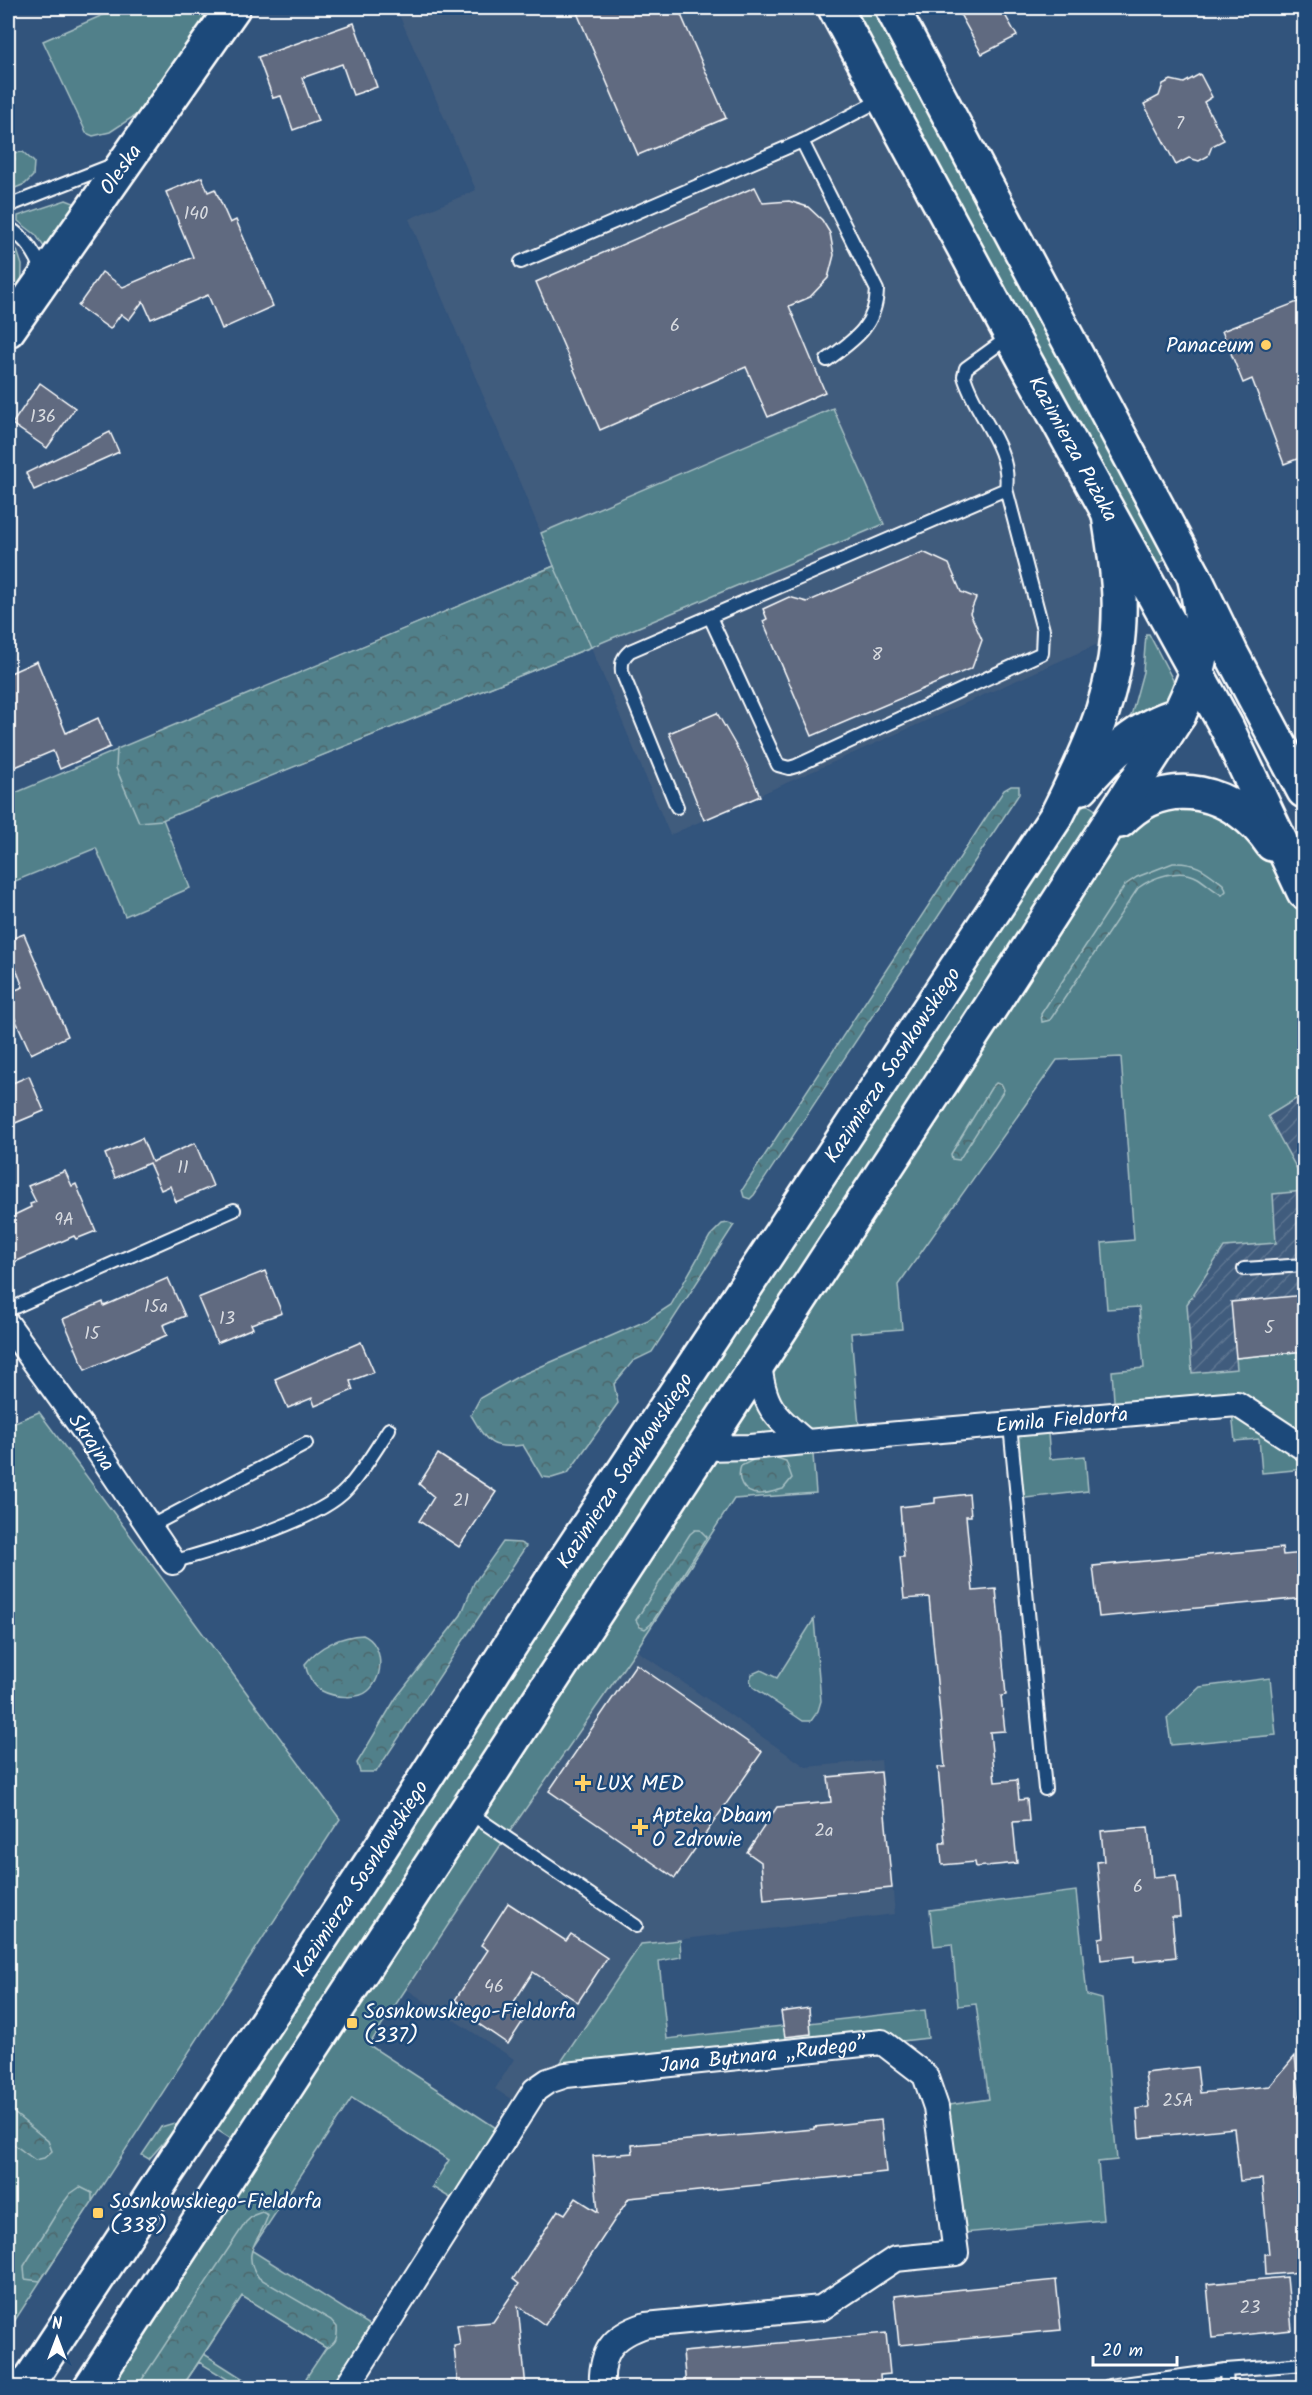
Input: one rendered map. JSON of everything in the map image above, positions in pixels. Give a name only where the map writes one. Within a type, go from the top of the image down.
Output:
[{"type":"street","name":"Oleska","points":[[8,330],[233,8]]},
{"type":"street","name":"Kazimierza Pużaka","points":[[835,8],[1221,717],[1302,887]]},
{"type":"street","points":[[892,8],[1194,576],[1231,653],[1301,784]]},
{"type":"street","name":"Kazimierza Sosnkowskiego","points":[[25,2388],[380,1849],[552,1580],[1057,815],[1090,750],[1102,717],[1114,668],[1119,597],[1109,515]]},
{"type":"street","points":[[90,2388],[1094,849],[1178,716],[1197,673],[1201,656],[1202,609],[1194,576]]},
{"type":"street","points":[[1057,815],[1107,760],[1126,743],[1161,720],[1178,716],[1195,714],[1238,721],[1259,734],[1301,784]]},
{"type":"street","points":[[1094,849],[1128,813],[1146,799],[1162,794],[1186,793],[1207,796],[1231,805],[1250,818],[1267,836],[1302,887]]},
{"type":"street","name":"Skrajna","points":[[8,1324],[82,1426],[173,1562]]},
{"type":"street","points":[[759,1362],[765,1399],[785,1425],[806,1442]]},
{"type":"street","name":"Emila Fieldorfa","points":[[703,1448],[750,1447],[1237,1404],[1305,1448]]},
{"type":"street","name":"Jana Bytnara „Rudego”","points":[[346,2388],[535,2090],[548,2081],[566,2076],[882,2042],[925,2076],[936,2107],[956,2253],[895,2259],[821,2308],[646,2325],[629,2330],[618,2337],[604,2357],[601,2370],[602,2388]]},
{"type":"lane","points":[[521,262],[802,141],[883,99]]},
{"type":"lane","points":[[802,141],[877,290],[874,314],[866,327],[827,360]]},
{"type":"lane","points":[[8,206],[128,159]]},
{"type":"lane","points":[[8,227],[24,239],[34,251],[45,277]]},
{"type":"lane","points":[[710,617],[778,765],[789,768],[1042,653],[1043,630],[1006,489],[1008,477],[1003,454],[964,376],[966,368],[1011,335]]},
{"type":"lane","points":[[677,807],[625,682],[621,663],[624,656],[630,651],[1006,489]]},
{"type":"lane","points":[[8,1311],[234,1210]]},
{"type":"lane","points":[[1244,1269],[1305,1265]]},
{"type":"lane","points":[[1010,1425],[1045,1789]]},
{"type":"lane","points":[[173,1562],[282,1526],[326,1506],[346,1491],[389,1429]]},
{"type":"lane","points":[[149,1527],[306,1444]]},
{"type":"lane","points":[[466,1811],[636,1926]]},
{"type":"lane","points":[[1109,2386],[1226,2370],[1305,2364]]},
{"type":"lane","points":[[1226,2370],[1227,2388]]},
{"type":"shaded area","points":[[396,8],[835,8],[1109,515],[1118,635],[670,835],[591,647],[884,524],[832,408],[541,533],[409,219],[476,190]]},
{"type":"shaded area","points":[[1304,1094],[1304,1182],[1268,1116]]},
{"type":"shaded area","points":[[1304,1191],[1304,1351],[1236,1358],[1237,1369],[1192,1373],[1187,1305],[1224,1247],[1273,1194]]},
{"type":"shaded area","points":[[636,1650],[806,1767],[881,1760],[895,1914],[642,1944],[548,2081],[524,2107],[495,2089],[514,2059],[406,1989],[506,1837]]},
{"type":"green space","points":[[119,8],[233,8],[177,88],[110,132],[93,136],[86,133],[43,41]]},
{"type":"green space","points":[[854,8],[877,8],[1167,559],[1150,568]]},
{"type":"green space","points":[[23,152],[34,162],[33,176],[25,184],[8,191],[8,162],[15,159],[13,153]]},
{"type":"green space","points":[[66,200],[74,203],[84,222],[46,250],[36,235],[18,221],[18,216]]},
{"type":"green space","points":[[8,239],[17,250],[22,265],[21,311],[8,330]]},
{"type":"green space","points":[[833,408],[884,524],[591,647],[163,819],[190,888],[125,916],[96,848],[8,884],[8,796],[554,566],[541,533]]},
{"type":"green space","points":[[554,566],[591,647],[162,820],[139,822],[116,768],[117,749]]},
{"type":"green space","points":[[1146,634],[1149,634],[1175,684],[1176,697],[1133,717],[1131,716],[1143,672]]},
{"type":"green space","points":[[1011,786],[1019,786],[1019,794],[754,1195],[750,1199],[744,1197],[742,1190],[1004,790]]},
{"type":"green space","points":[[1207,796],[1304,892],[1304,1094],[1268,1116],[1304,1182],[1304,1191],[1273,1194],[1276,1243],[1224,1247],[1187,1304],[1192,1373],[1237,1369],[1236,1358],[1304,1351],[1304,1469],[1262,1473],[1259,1439],[1235,1441],[1231,1404],[1115,1415],[1112,1371],[1144,1368],[1139,1307],[1107,1309],[1102,1243],[1134,1240],[1121,1057],[1057,1060],[898,1285],[902,1329],[851,1333],[860,1437],[812,1442],[816,1493],[734,1499],[636,1650],[506,1837],[369,2045],[507,2135],[462,2205],[432,2187],[449,2160],[352,2098],[251,2250],[381,2332],[346,2387],[321,2387],[306,2378],[326,2348],[242,2296],[204,2354],[256,2387],[240,2387],[199,2362],[182,2387],[90,2388],[1128,813]]},
{"type":"green space","points":[[1085,803],[1100,813],[233,2140],[214,2128]]},
{"type":"green space","points":[[1173,863],[1189,864],[1201,868],[1224,885],[1226,891],[1222,895],[1198,878],[1183,873],[1159,877],[1138,888],[1050,1020],[1042,1022],[1041,1014],[1125,885],[1137,877]]},
{"type":"green space","points":[[996,1083],[1002,1085],[1004,1090],[959,1160],[952,1159],[951,1154]]},
{"type":"green space","points":[[722,1224],[734,1225],[652,1352],[633,1361],[614,1384],[618,1403],[568,1473],[552,1478],[542,1477],[523,1445],[496,1445],[486,1438],[471,1415],[480,1398],[519,1376],[648,1320],[671,1305],[710,1236]]},
{"type":"green space","points":[[39,1412],[340,1819],[8,2331],[8,1425]]},
{"type":"green space","points":[[1047,1421],[1050,1459],[1085,1456],[1088,1491],[1017,1499],[1010,1425]]},
{"type":"green space","points":[[757,1458],[777,1458],[786,1461],[792,1478],[783,1489],[759,1494],[745,1489],[739,1476],[741,1466]]},
{"type":"green space","points":[[695,1530],[700,1530],[707,1537],[651,1624],[645,1629],[640,1627],[636,1620],[690,1534]]},
{"type":"green space","points":[[503,1542],[520,1543],[526,1546],[376,1772],[360,1772],[357,1763],[396,1698],[461,1615],[474,1583]]},
{"type":"green space","points":[[814,1619],[821,1701],[811,1721],[803,1721],[753,1687],[750,1680],[752,1674],[761,1670],[777,1678]]},
{"type":"green space","points":[[363,1635],[375,1646],[380,1661],[374,1685],[364,1694],[352,1697],[332,1695],[319,1689],[307,1672],[305,1664],[331,1643],[347,1637]]},
{"type":"green space","points":[[1270,1678],[1276,1735],[1171,1745],[1167,1718],[1200,1687]]},
{"type":"green space","points":[[1076,1891],[1087,1995],[1102,1999],[1117,2160],[1098,2162],[1103,2220],[953,2234],[936,2107],[989,2099],[976,2004],[958,2006],[952,1944],[934,1946],[930,1910]]},
{"type":"green space","points":[[680,1940],[681,1957],[659,1961],[667,2039],[925,2010],[928,2038],[548,2081],[641,1944]]},
{"type":"green space","points":[[8,2108],[48,2141],[52,2151],[44,2158],[35,2160],[8,2140]]},
{"type":"green space","points":[[174,2123],[178,2126],[149,2159],[142,2155],[161,2127]]},
{"type":"green space","points":[[80,2187],[92,2193],[92,2202],[40,2281],[25,2279],[24,2266],[61,2206],[70,2194]]},
{"type":"green space","points":[[262,2212],[268,2215],[251,2253],[253,2269],[259,2278],[331,2320],[337,2327],[337,2337],[334,2342],[326,2348],[242,2296],[182,2387],[137,2387],[246,2222]]},
{"type":"building","points":[[575,8],[678,8],[726,118],[638,155]]},
{"type":"building","points":[[974,8],[1001,8],[1017,36],[982,54],[960,14]]},
{"type":"building","points":[[354,23],[377,87],[353,95],[342,64],[302,78],[318,121],[293,130],[281,96],[273,98],[258,57]]},
{"type":"building","points":[[1200,74],[1212,97],[1204,102],[1224,140],[1212,146],[1208,156],[1199,161],[1189,158],[1176,165],[1144,104],[1159,96],[1163,84],[1171,80],[1184,83]]},
{"type":"building","points":[[202,177],[208,192],[215,189],[230,223],[236,220],[273,306],[222,329],[208,295],[151,319],[143,301],[129,320],[121,314],[110,329],[78,306],[102,272],[123,287],[193,257],[166,192]]},
{"type":"building","points":[[755,187],[763,203],[789,201],[808,207],[822,220],[830,233],[834,255],[828,278],[810,297],[789,306],[825,392],[768,417],[746,367],[600,430],[536,282]]},
{"type":"building","points":[[1305,299],[1305,456],[1284,464],[1252,379],[1243,383],[1222,331]]},
{"type":"building","points":[[40,383],[75,408],[47,448],[12,424]]},
{"type":"building","points":[[110,432],[119,452],[34,490],[26,473]]},
{"type":"building","points":[[923,552],[949,564],[961,592],[976,598],[970,613],[982,640],[972,668],[812,736],[763,621],[767,619],[763,609],[789,597],[807,602]]},
{"type":"building","points":[[37,661],[66,733],[98,718],[110,747],[60,769],[53,751],[8,770],[8,674]]},
{"type":"building","points":[[717,713],[747,765],[760,796],[704,820],[669,733]]},
{"type":"building","points":[[24,934],[68,1036],[31,1054],[8,1003],[8,993],[23,987],[8,948],[8,940]]},
{"type":"building","points":[[29,1076],[44,1111],[8,1126],[8,1085]]},
{"type":"building","points":[[142,1138],[152,1162],[195,1143],[213,1186],[176,1202],[170,1186],[161,1190],[149,1163],[115,1178],[105,1154]]},
{"type":"building","points":[[65,1171],[72,1186],[76,1184],[96,1231],[76,1239],[74,1236],[8,1265],[8,1218],[31,1207],[30,1204],[36,1202],[28,1186]]},
{"type":"building","points":[[265,1271],[282,1313],[251,1324],[253,1328],[217,1343],[198,1298]]},
{"type":"building","points":[[168,1278],[185,1316],[163,1325],[167,1335],[85,1370],[63,1319],[103,1302],[104,1306]]},
{"type":"building","points":[[1305,1295],[1305,1351],[1236,1358],[1231,1302]]},
{"type":"building","points":[[361,1342],[374,1372],[350,1381],[353,1390],[315,1406],[312,1398],[288,1408],[275,1379]]},
{"type":"building","points":[[438,1454],[496,1492],[459,1547],[419,1521],[434,1497],[419,1484]]},
{"type":"building","points":[[969,1494],[971,1516],[966,1516],[973,1591],[996,1589],[1006,1695],[1001,1696],[1005,1731],[990,1732],[995,1782],[1017,1780],[1019,1800],[1027,1799],[1029,1821],[1013,1822],[1017,1863],[976,1867],[975,1862],[942,1865],[940,1843],[945,1843],[938,1767],[945,1767],[929,1597],[904,1599],[900,1557],[904,1557],[900,1507],[935,1503],[935,1498]]},
{"type":"building","points":[[1282,1548],[1283,1555],[1305,1553],[1305,1598],[1099,1617],[1093,1566]]},
{"type":"building","points":[[636,1664],[762,1752],[675,1878],[549,1791]]},
{"type":"building","points":[[881,1772],[892,1888],[764,1900],[761,1862],[747,1852],[777,1807],[831,1802],[828,1777]]},
{"type":"building","points":[[1148,1827],[1153,1877],[1176,1875],[1180,1917],[1172,1917],[1176,1957],[1134,1962],[1134,1956],[1101,1960],[1099,1938],[1104,1937],[1097,1862],[1104,1861],[1101,1831]]},
{"type":"building","points":[[508,1903],[566,1941],[571,1934],[607,1958],[578,2002],[533,1972],[510,2008],[525,2018],[508,2044],[473,2020],[477,2014],[455,2000],[488,1950],[481,1945]]},
{"type":"building","points":[[809,2008],[811,2034],[785,2037],[781,2012]]},
{"type":"building","points":[[1295,2056],[1305,2153],[1305,2266],[1300,2267],[1301,2272],[1266,2275],[1265,2254],[1269,2254],[1262,2179],[1240,2181],[1234,2128],[1139,2138],[1137,2109],[1149,2107],[1145,2073],[1197,2067],[1200,2093],[1270,2086]]},
{"type":"building","points":[[881,2120],[886,2172],[629,2198],[545,2325],[518,2306],[526,2388],[458,2388],[454,2346],[460,2345],[457,2325],[493,2322],[519,2284],[513,2279],[558,2210],[565,2214],[576,2198],[598,2212],[593,2156],[633,2153],[632,2145],[814,2129],[814,2127]]},
{"type":"building","points":[[1287,2277],[1292,2330],[1212,2338],[1207,2284]]},
{"type":"building","points":[[1056,2280],[1061,2330],[899,2345],[894,2296]]},
{"type":"building","points":[[886,2333],[890,2374],[880,2375],[881,2385],[860,2388],[686,2388],[683,2352]]},
{"type":"place","name":"Panaceum","points":[[1266,345]]},
{"type":"place","name":"LUX MED","points":[[583,1783]]},
{"type":"place","name":"Apteka Dbam O Zdrowie","points":[[640,1827]]},
{"type":"place","name":"Sosnkowskiego-Fieldorfa (337)","points":[[352,2023]]},
{"type":"place","name":"Sosnkowskiego-Fieldorfa (338)","points":[[98,2213]]}]
